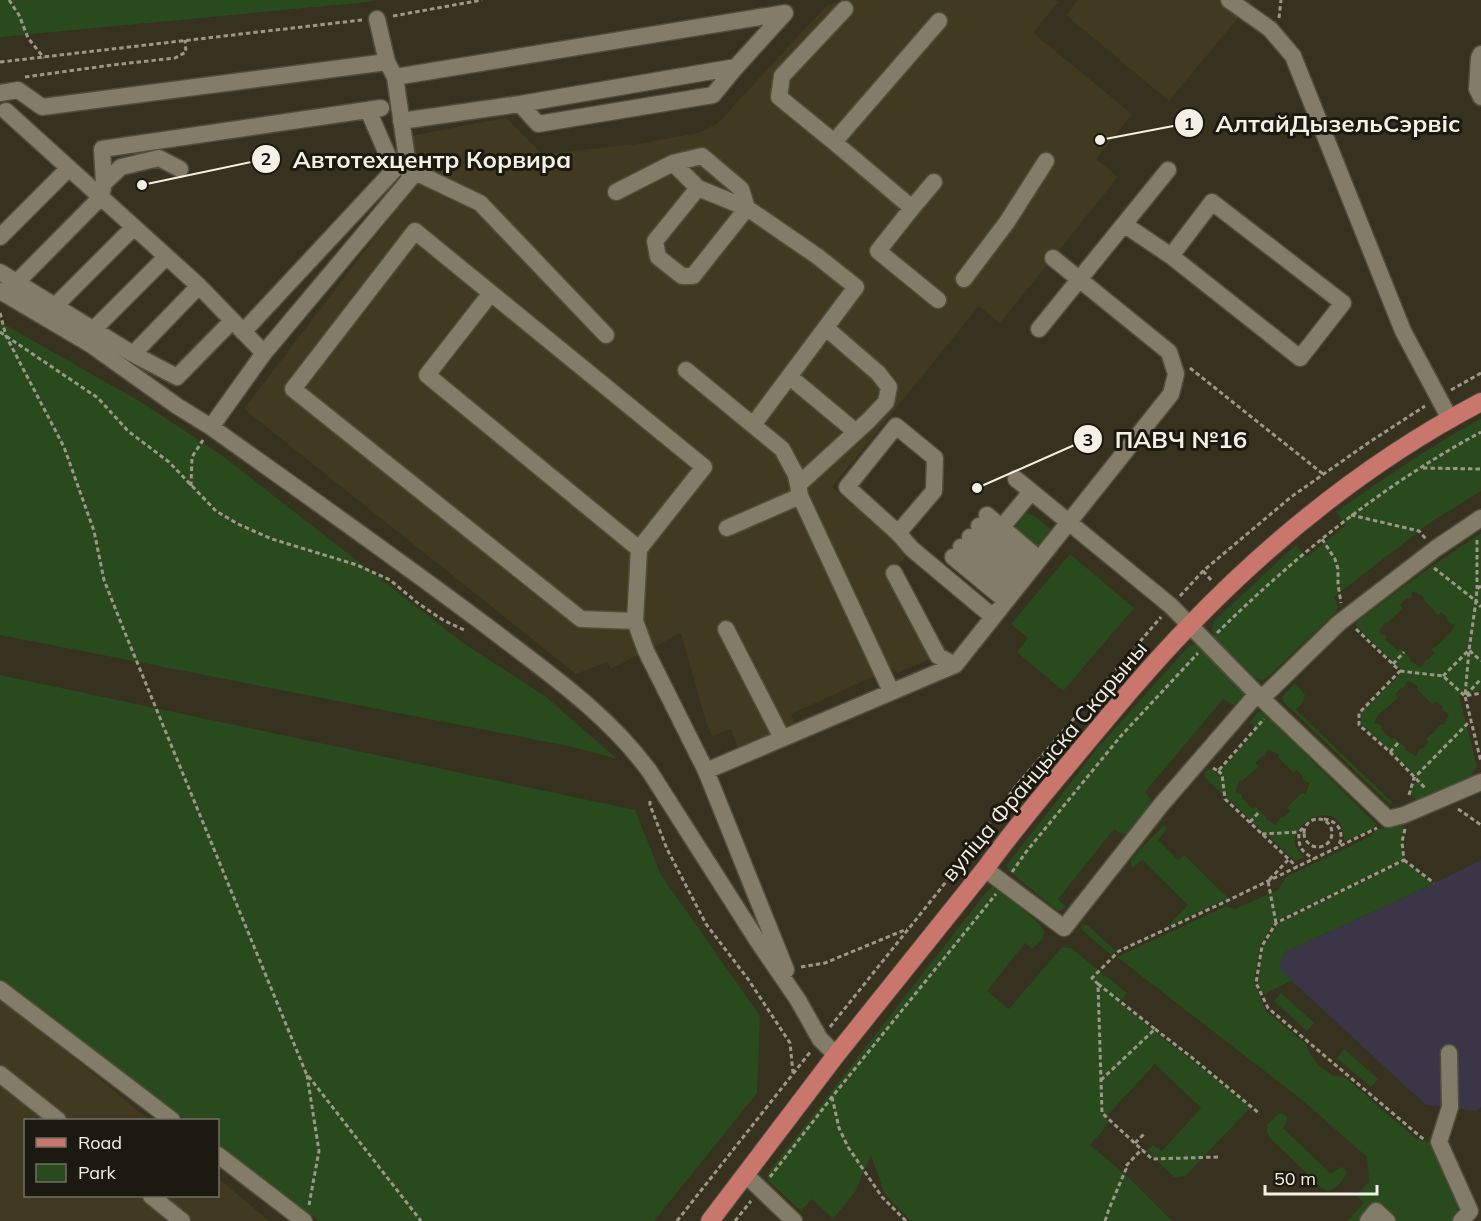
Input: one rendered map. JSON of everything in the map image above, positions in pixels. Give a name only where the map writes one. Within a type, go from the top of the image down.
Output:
[{"type":"main road","name":"вуліца Францыска Скарыны","points":[[710,1221],[836,1055],[1007,838],[1113,711],[1190,625],[1262,556],[1334,496],[1411,442],[1481,402]]},
{"type":"street","points":[[1229,0],[1270,29],[1293,56],[1403,331],[1450,418]]},
{"type":"street","points":[[846,9],[782,76],[779,97],[912,208]]},
{"type":"street","points":[[0,93],[18,90],[42,108],[391,70],[785,13],[713,95],[538,124],[520,104]]},
{"type":"street","points":[[378,19],[391,70],[410,179]]},
{"type":"street","points":[[834,142],[939,21]]},
{"type":"street","points":[[1481,54],[1477,89],[1481,97]]},
{"type":"street","points":[[401,121],[520,104],[736,67]]},
{"type":"street","points":[[0,273],[133,354],[177,377],[238,326],[394,171],[375,109],[102,149],[102,190]]},
{"type":"street","points":[[2,114],[68,169],[102,190],[133,228],[199,286],[264,353]]},
{"type":"street","points":[[616,192],[673,163],[702,156],[741,189],[747,208]]},
{"type":"street","points":[[16,283],[121,167],[159,159],[180,169]]},
{"type":"street","points":[[964,279],[1007,222],[1046,160]]},
{"type":"street","points":[[673,163],[698,188],[747,208],[856,286],[753,425]]},
{"type":"street","points":[[0,237],[68,169]]},
{"type":"street","points":[[1039,329],[1168,170]]},
{"type":"street","points":[[211,427],[264,353],[417,173],[480,203],[606,335]]},
{"type":"street","points":[[934,182],[878,251],[938,300]]},
{"type":"street","points":[[698,188],[655,241],[658,257],[682,276],[693,276],[747,208]]},
{"type":"street","points":[[1125,225],[1171,256],[1300,358],[1343,303],[1212,202],[1171,256]]},
{"type":"street","points":[[55,306],[133,228]]},
{"type":"street","points":[[635,621],[581,619],[293,389],[415,231],[704,467],[639,549],[635,621],[646,651],[706,771],[798,1000]]},
{"type":"street","points":[[94,329],[166,257]]},
{"type":"street","points":[[706,771],[955,665],[1170,394],[1176,374],[1169,352],[1053,258]]},
{"type":"street","points":[[133,354],[199,286]]},
{"type":"street","points":[[0,291],[90,344],[161,395],[211,427],[418,574],[585,701],[617,732],[651,772],[757,940],[798,1000],[820,1039],[836,1055]]},
{"type":"street","points":[[491,293],[428,375],[639,549]]},
{"type":"street","points":[[727,528],[799,490],[886,402],[889,387],[878,373],[825,328]]},
{"type":"street","points":[[686,370],[782,449],[796,475],[799,490],[891,691]]},
{"type":"street","points":[[790,377],[856,432]]},
{"type":"street","points":[[898,533],[934,491],[934,458],[896,426],[847,487],[898,533],[912,549],[992,616]]},
{"type":"street","points":[[1016,479],[1172,606],[1260,696],[1388,819],[1404,815],[1481,782]]},
{"type":"street","points":[[970,536],[1002,527],[1031,492]]},
{"type":"street","points":[[985,868],[1064,928],[1161,805],[1260,696],[1339,623],[1435,549],[1479,525]]},
{"type":"street","points":[[1002,527],[1022,580]]},
{"type":"street","points":[[970,536],[1022,580]]},
{"type":"street","points":[[970,536],[1022,580]]},
{"type":"street","points":[[894,573],[938,656],[955,665]]},
{"type":"street","points":[[726,629],[782,738]]},
{"type":"street","points":[[0,989],[171,1119]]},
{"type":"street","points":[[1449,1053],[1450,1107],[1439,1142],[1470,1211],[1461,1221]]},
{"type":"street","points":[[0,1074],[57,1119]]},
{"type":"street","points":[[219,1156],[306,1215]]},
{"type":"street","points":[[746,1175],[794,1221]]},
{"type":"street","points":[[152,1197],[182,1221]]},
{"type":"street","points":[[1368,1221],[1376,1211],[1387,1221]]},
{"type":"path","points":[[9,0],[19,15],[28,38],[44,58]]},
{"type":"path","points":[[0,62],[378,19],[482,0]]},
{"type":"path","points":[[19,77],[175,58],[186,52],[185,40]]},
{"type":"path","points":[[0,313],[6,336],[63,447],[94,531],[104,580],[306,1073],[319,1150],[306,1215]]},
{"type":"path","points":[[0,332],[98,398],[128,431],[169,462],[216,511],[272,539],[357,565],[390,580],[443,620],[469,632]]},
{"type":"path","points":[[1169,352],[1323,475]]},
{"type":"path","points":[[677,1221],[942,887],[1016,786],[1203,571],[1291,497],[1368,443],[1481,373]]},
{"type":"path","points":[[191,486],[192,457],[211,427]]},
{"type":"path","points":[[1306,552],[1352,515],[1481,432]]},
{"type":"path","points":[[1422,468],[1481,469]]},
{"type":"path","points":[[1352,515],[1419,531]]},
{"type":"path","points":[[1479,525],[1477,589],[1465,696],[1481,762]]},
{"type":"path","points":[[1322,539],[1335,559],[1342,608],[1346,618],[1400,671],[1443,676],[1465,696]]},
{"type":"path","points":[[1429,564],[1481,607]]},
{"type":"path","points":[[1477,589],[1481,586]]},
{"type":"path","points":[[1469,650],[1481,661]]},
{"type":"path","points":[[1443,676],[1469,650]]},
{"type":"path","points":[[1393,664],[1404,652]]},
{"type":"path","points":[[1400,671],[1359,713],[1359,725],[1390,752],[1427,791]]},
{"type":"path","points":[[1465,696],[1481,679]]},
{"type":"path","points":[[1465,696],[1481,693]]},
{"type":"path","points":[[1434,883],[1404,860],[1402,842],[1406,824],[1405,808],[1414,778],[1471,720]]},
{"type":"path","points":[[1390,752],[1399,742]]},
{"type":"path","points":[[1218,771],[1222,774],[1225,799],[1297,867]]},
{"type":"path","points":[[651,772],[650,805],[667,849],[706,924],[748,979],[790,1043],[793,1073]]},
{"type":"path","points":[[1454,806],[1481,825]]},
{"type":"path","points":[[1250,822],[1260,811]]},
{"type":"path","points":[[1305,826],[1304,836],[1310,844],[1320,846],[1329,842],[1332,832],[1328,823],[1319,818]]},
{"type":"path","points":[[1314,859],[1304,854],[1298,844],[1299,832],[1311,821],[1319,818],[1330,820],[1338,826],[1341,836],[1338,848]]},
{"type":"path","points":[[1260,1114],[1092,978],[1119,951],[1378,827]]},
{"type":"path","points":[[1262,834],[1299,832]]},
{"type":"path","points":[[1268,881],[1288,860]]},
{"type":"path","points":[[1404,860],[1276,923],[1262,946],[1256,983],[1268,1008],[1422,1138]]},
{"type":"path","points":[[1268,881],[1276,923]]},
{"type":"path","points":[[784,967],[804,968],[825,963],[909,928]]},
{"type":"path","points":[[1098,984],[1102,1113],[1152,1159],[1218,1157]]},
{"type":"path","points":[[1100,1081],[1155,1029]]},
{"type":"path","points":[[306,1073],[421,1221]]},
{"type":"path","points":[[832,1097],[839,1128],[848,1148],[882,1197],[906,1221]]},
{"type":"path","points":[[1135,1143],[1144,1134]]},
{"type":"path","points":[[1105,1221],[1125,1167],[1142,1149]]},
{"type":"shaded area","points":[[848,0],[1055,0],[1058,2],[1033,33],[1132,114],[1096,159],[1118,177],[1000,323],[979,306],[832,487],[908,554],[898,565],[947,651],[898,673],[892,668],[791,714],[796,728],[740,753],[731,729],[712,736],[681,633],[611,669],[607,662],[576,674],[244,409],[402,202],[420,183],[410,136],[506,118],[542,154],[638,144],[698,133],[717,124],[827,5]]},
{"type":"shaded area","points":[[1078,0],[1253,0],[1169,101],[1066,15]]},
{"type":"shaded area","points":[[1481,860],[1481,1107],[1477,1111],[1426,1105],[1280,970],[1280,962],[1285,952]]},
{"type":"shaded area","points":[[0,996],[148,1119],[24,1119],[24,1197],[219,1197],[219,1179],[269,1221],[0,1221]]},
{"type":"green space","points":[[0,0],[377,0],[0,37]]},
{"type":"green space","points":[[0,322],[141,402],[220,454],[463,643],[545,696],[617,759],[573,747],[0,635]]},
{"type":"green space","points":[[1481,419],[1481,491],[1431,522],[1334,597],[1338,607],[1336,612],[1269,676],[1262,680],[1255,678],[1213,636],[1214,621],[1296,545],[1307,557],[1346,525],[1336,512],[1389,475]]},
{"type":"green space","points":[[1026,513],[1033,515],[1050,529],[1050,537],[1040,549],[1015,528]]},
{"type":"green space","points":[[1481,533],[1481,690],[1459,696],[1477,766],[1470,778],[1417,801],[1408,791],[1418,779],[1361,724],[1361,713],[1403,671],[1356,626],[1357,621]],"holes":[[[1413,591],[1424,597],[1423,599],[1438,615],[1441,612],[1450,623],[1455,625],[1449,635],[1431,649],[1434,653],[1421,667],[1410,661],[1411,659],[1401,649],[1397,650],[1386,640],[1387,637],[1384,634],[1379,633],[1385,622],[1387,623],[1403,608],[1400,605],[1406,598],[1409,599],[1412,596]],[[1408,681],[1418,686],[1417,689],[1432,704],[1436,701],[1443,707],[1442,710],[1449,714],[1444,725],[1441,724],[1426,739],[1429,742],[1422,749],[1420,748],[1416,756],[1405,750],[1406,748],[1396,739],[1391,739],[1379,724],[1374,723],[1380,712],[1398,698],[1395,694],[1406,686]]]},
{"type":"green space","points":[[1070,554],[1134,608],[1063,691],[1017,652],[1028,638],[1011,624]]},
{"type":"green space","points":[[1190,645],[1198,645],[1243,691],[1243,696],[1233,705],[1223,699],[1145,792],[1151,800],[1150,805],[1126,834],[1121,834],[1114,829],[1058,899],[1066,907],[1058,911],[1008,870],[1007,865],[1099,746]]},
{"type":"green space","points":[[0,675],[635,810],[661,875],[760,1016],[757,1093],[654,1221],[319,1221],[219,1145],[219,1119],[185,1119],[0,980]]},
{"type":"green space","points":[[1295,683],[1305,695],[1303,702],[1296,710],[1393,803],[1390,805],[1283,701],[1283,695]]},
{"type":"green space","points":[[1258,712],[1265,714],[1376,824],[1374,828],[1345,841],[1340,823],[1332,817],[1323,815],[1313,818],[1298,831],[1295,840],[1297,849],[1305,857],[1295,861],[1205,778],[1205,771],[1212,769],[1217,774],[1256,730],[1250,722]],"holes":[[[1268,749],[1279,755],[1278,757],[1293,773],[1296,770],[1305,781],[1310,783],[1305,794],[1302,793],[1287,807],[1290,811],[1283,818],[1281,817],[1276,825],[1266,819],[1256,807],[1252,808],[1242,798],[1242,795],[1235,791],[1240,780],[1242,781],[1259,766],[1255,763],[1267,754]]]},
{"type":"green space","points":[[1163,826],[1168,827],[1158,840],[1178,860],[1184,855],[1228,898],[1167,927],[1188,905],[1142,860],[1133,868],[1130,864],[1132,858]]},
{"type":"green space","points":[[1404,826],[1401,842],[1404,859],[1274,922],[1260,946],[1254,982],[1266,1011],[1306,1044],[1319,1066],[1332,1075],[1346,1078],[1415,1138],[1437,1145],[1466,1209],[1457,1221],[1347,1221],[1364,1203],[1356,1195],[1369,1182],[1367,1157],[1302,1100],[1117,957],[1226,906],[1235,909],[1278,890],[1286,877],[1369,837],[1378,829]]},
{"type":"green space","points":[[1405,861],[1433,884],[1285,952],[1280,962],[1280,969],[1292,980],[1263,995],[1257,982],[1263,947],[1277,924]]},
{"type":"green space","points":[[992,887],[998,887],[1044,931],[1043,938],[1032,949],[1025,943],[987,991],[1009,1009],[1062,947],[1071,948],[1127,993],[1119,1003],[1251,1107],[1185,1176],[1174,1177],[1147,1151],[1152,1145],[1162,1151],[1201,1108],[1155,1064],[1105,1118],[1109,1123],[1090,1145],[1128,1177],[1172,1221],[911,1221],[885,1195],[871,1155],[855,1192],[833,1219],[812,1199],[801,1211],[767,1180],[768,1173]]},
{"type":"green space","points":[[1082,924],[1087,925],[1116,951],[1111,955],[1082,930]]},
{"type":"green space","points":[[1281,993],[1314,1023],[1307,1031],[1274,1001]]},
{"type":"green space","points":[[1344,1049],[1378,1079],[1371,1087],[1337,1058]]},
{"type":"green space","points":[[1281,1113],[1287,1118],[1283,1128],[1331,1174],[1341,1167],[1344,1168],[1347,1172],[1337,1186],[1328,1191],[1322,1188],[1270,1138],[1267,1125]]},
{"type":"place","name":"АлтайДызельСэрвіс","points":[[1100,140]]},
{"type":"place","name":"Автотехцентр Корвира","points":[[142,185]]},
{"type":"place","name":"ПАВЧ №16","points":[[977,488]]}]
